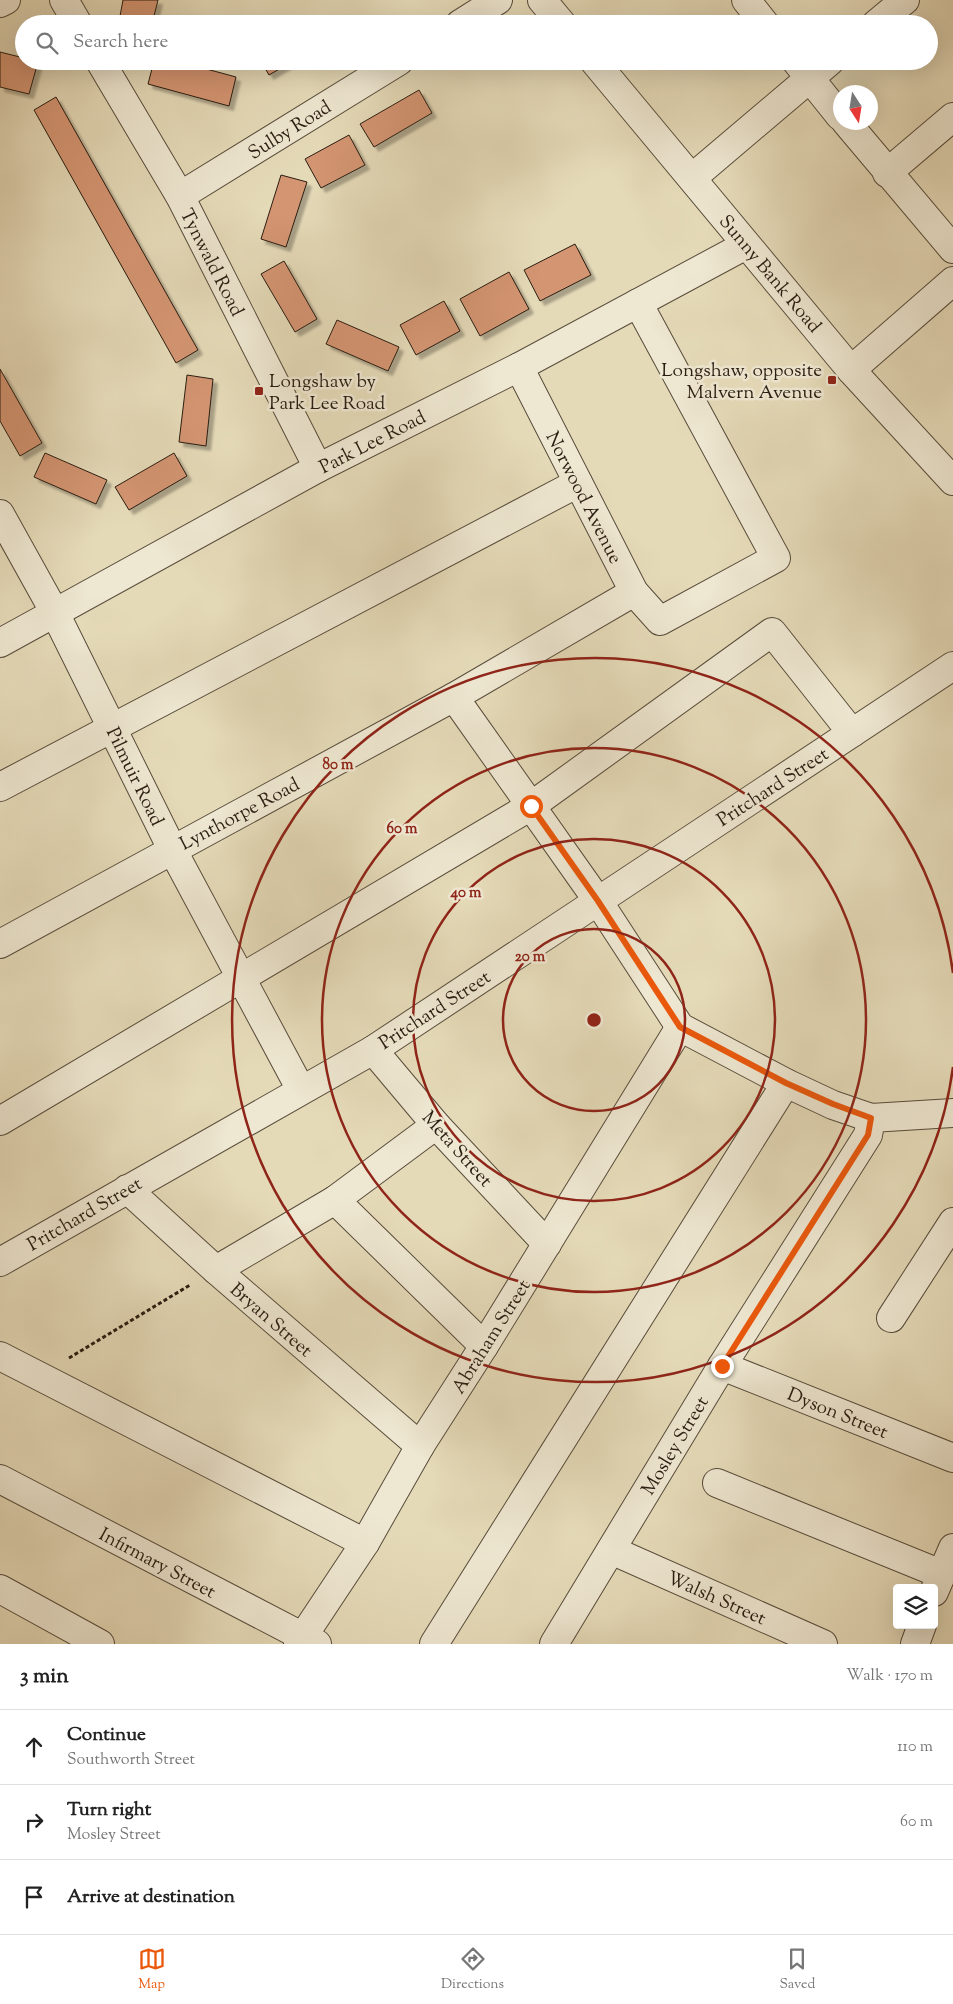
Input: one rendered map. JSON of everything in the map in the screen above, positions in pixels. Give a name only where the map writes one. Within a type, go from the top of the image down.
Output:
[{"type":"street","points":[[0,3],[6,0]]},
{"type":"street","points":[[64,0],[73,15]]},
{"type":"street","points":[[474,15],[498,0]]},
{"type":"street","points":[[542,0],[554,15]]},
{"type":"street","points":[[746,0],[758,15]]},
{"type":"street","points":[[887,15],[905,0]]},
{"type":"street","name":"Tynwald Road","points":[[105,70],[180,196],[318,468]]},
{"type":"street","name":"Sulby Road","points":[[180,196],[384,70]]},
{"type":"street","name":"Sunny Bank Road","points":[[602,70],[851,370],[953,481]]},
{"type":"street","points":[[692,178],[809,70]]},
{"type":"street","points":[[814,70],[833,104]]},
{"type":"street","points":[[887,172],[953,117]]},
{"type":"street","points":[[853,130],[953,249]]},
{"type":"street","name":"Park Lee Road","points":[[0,643],[318,468],[519,367],[746,245]]},
{"type":"street","points":[[851,370],[953,280]]},
{"type":"street","name":"Norwood Avenue","points":[[519,367],[634,592],[660,620],[776,558],[638,303]]},
{"type":"street","points":[[0,787],[578,483]]},
{"type":"street","name":"Pilmuir Road","points":[[0,514],[55,613],[172,849],[301,1090]]},
{"type":"street","name":"Lynthorpe Road","points":[[0,944],[454,697],[634,592]]},
{"type":"street","points":[[0,1121],[531,806],[772,632],[852,733]]},
{"type":"street","name":"Pritchard Street","points":[[0,1262],[372,1050],[953,666]]},
{"type":"street","points":[[454,697],[598,901],[680,1027],[786,1083],[833,1104],[871,1118],[953,1113]]},
{"type":"street","name":"Abraham Street","points":[[306,1642],[420,1446],[484,1346],[680,1027]]},
{"type":"street","name":"Meta Street","points":[[372,1050],[436,1125],[547,1244]]},
{"type":"street","points":[[434,1644],[786,1083]]},
{"type":"street","name":"Mosley Street","points":[[554,1644],[722,1366],[868,1135],[871,1118]]},
{"type":"street","points":[[216,1270],[335,1200],[436,1125]]},
{"type":"street","name":"Bryan Street","points":[[127,1189],[216,1270],[420,1446]]},
{"type":"street","points":[[335,1200],[484,1346]]},
{"type":"street","points":[[891,1318],[953,1222]]},
{"type":"street","points":[[0,1356],[364,1543]]},
{"type":"street","name":"Dyson Street","points":[[722,1366],[953,1458]]},
{"type":"street","name":"Infirmary Street","points":[[0,1479],[306,1642]]},
{"type":"street","points":[[716,1483],[938,1583],[953,1548]]},
{"type":"street","name":"Walsh Street","points":[[611,1550],[823,1644]]},
{"type":"street","points":[[0,1589],[100,1644]]},
{"type":"street","points":[[915,1644],[921,1629]]},
{"type":"path","points":[[40,1375],[216,1270]]},
{"type":"building","points":[[123,0],[158,0],[154,15],[120,15]]},
{"type":"building","points":[[0,52],[15,56],[15,70],[36,70],[29,94],[0,87]]},
{"type":"building","points":[[152,70],[210,70],[236,77],[229,106],[148,84]]},
{"type":"building","points":[[266,70],[278,70],[269,75]]},
{"type":"building","points":[[419,90],[432,113],[374,147],[360,124]]},
{"type":"building","points":[[56,97],[198,350],[176,363],[34,110]]},
{"type":"building","points":[[349,135],[365,165],[321,188],[305,159]]},
{"type":"building","points":[[281,175],[307,182],[286,247],[261,239]]},
{"type":"building","points":[[575,244],[591,275],[540,301],[524,270]]},
{"type":"building","points":[[284,261],[317,319],[295,332],[261,274]]},
{"type":"building","points":[[509,272],[529,309],[480,336],[460,299]]},
{"type":"building","points":[[444,301],[460,331],[416,355],[400,325]]},
{"type":"building","points":[[337,320],[399,347],[388,371],[326,344]]},
{"type":"building","points":[[0,369],[42,443],[20,456],[0,421]]},
{"type":"building","points":[[187,375],[213,379],[206,446],[179,442]]},
{"type":"building","points":[[45,453],[107,480],[96,504],[34,477]]},
{"type":"building","points":[[174,453],[187,476],[129,510],[115,487]]},
{"type":"place","name":"Longshaw, opposite Malvern Avenue","points":[[832,380]]},
{"type":"place","name":"Longshaw by Park Lee Road","points":[[259,391]]},
{"type":"route","points":[[531,806],[598,901],[680,1027],[786,1083],[833,1104],[871,1118],[868,1135],[722,1366]]}]
